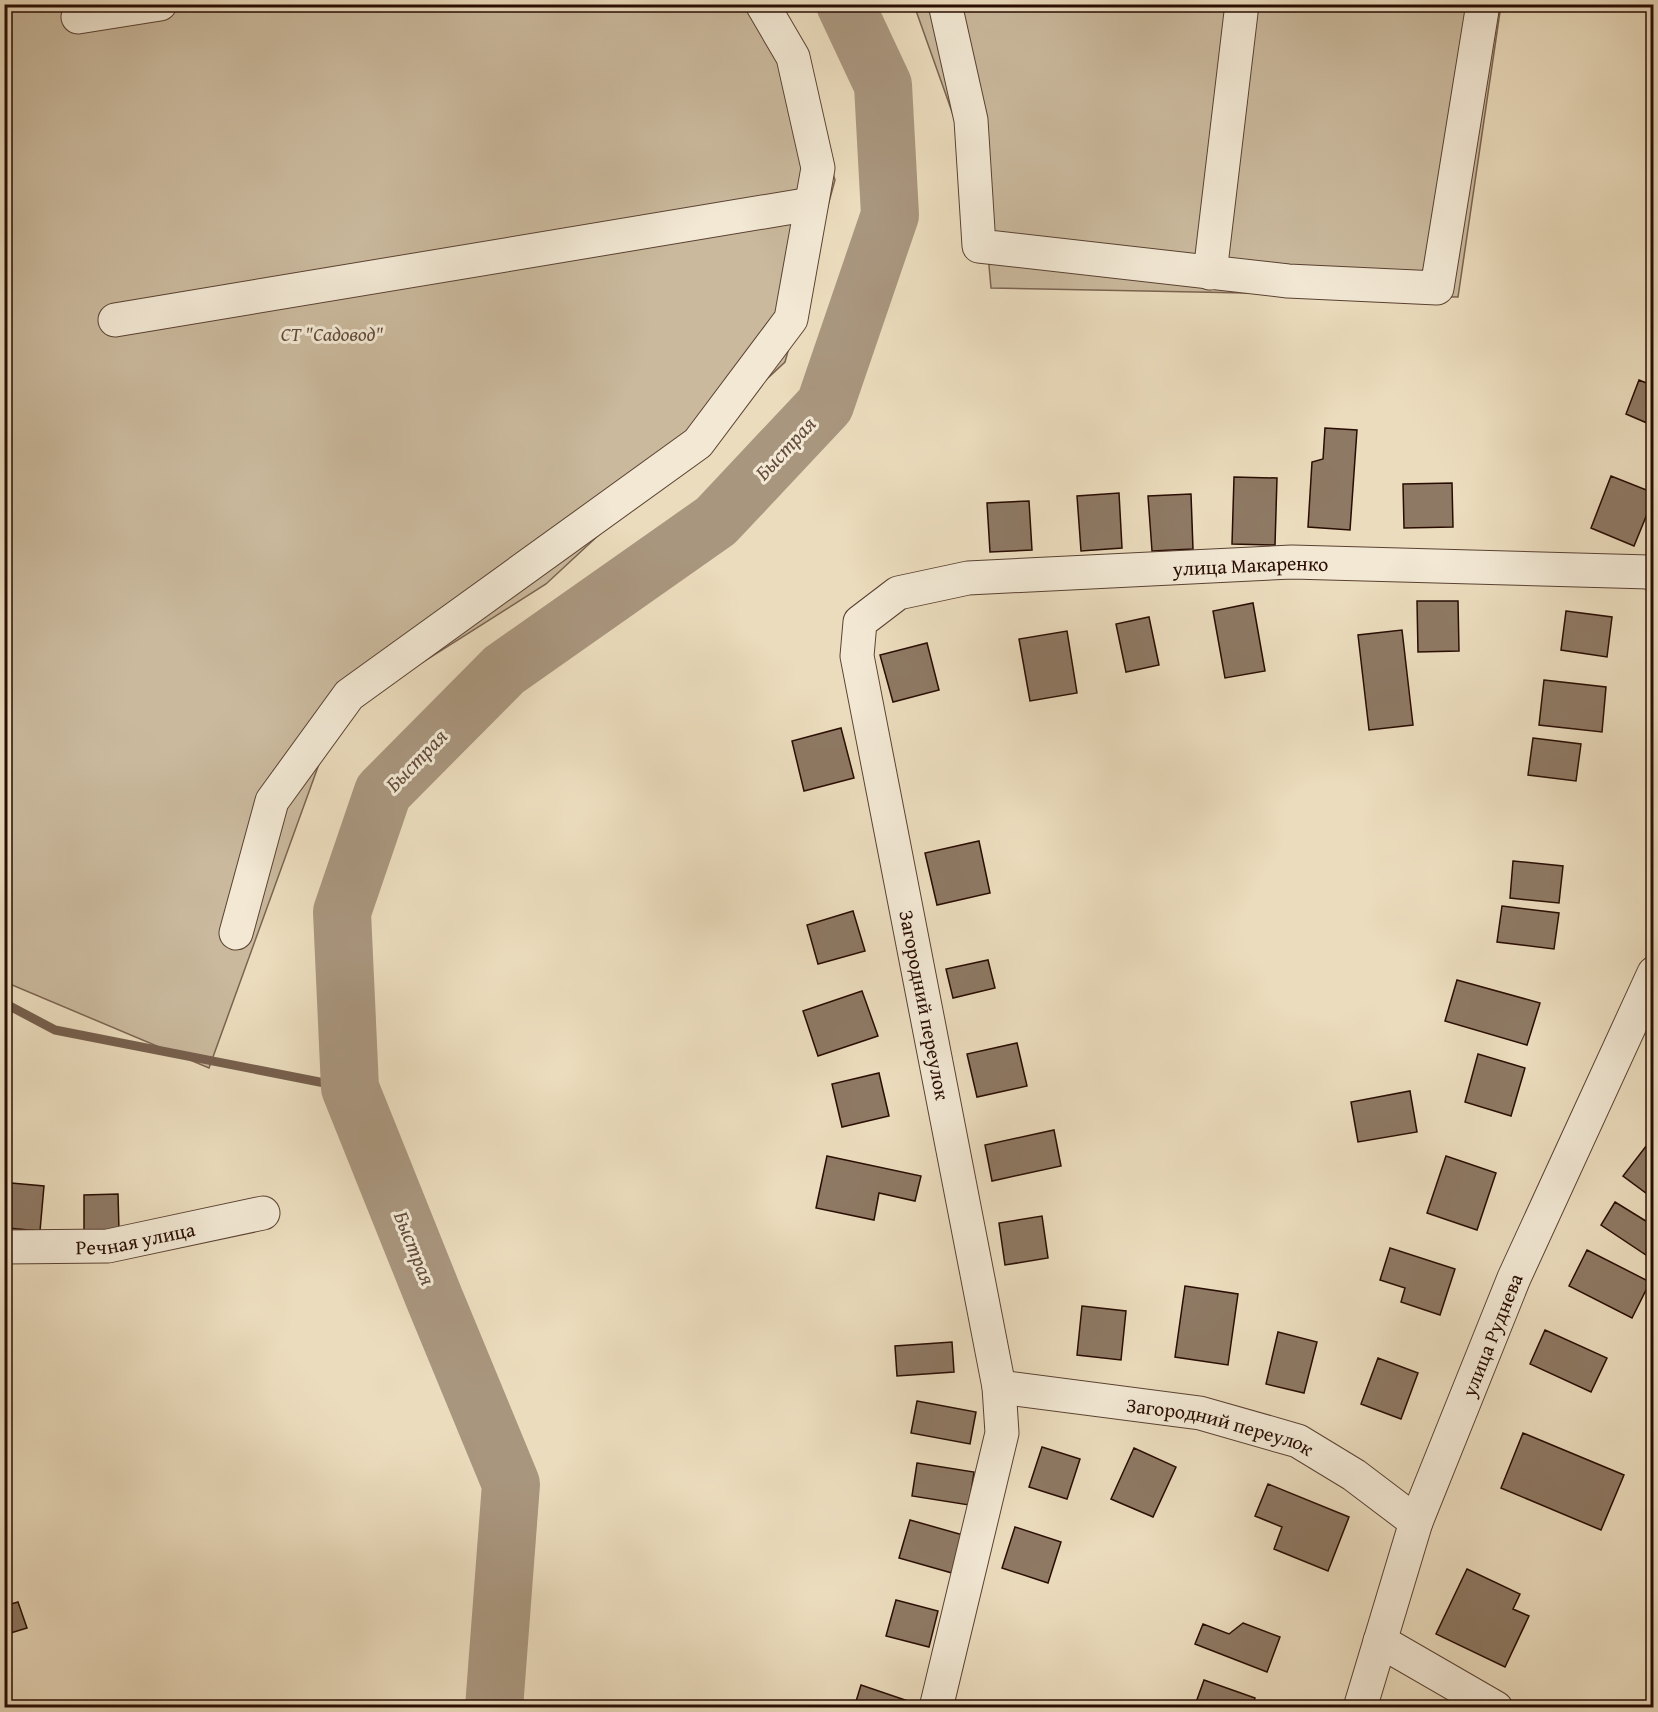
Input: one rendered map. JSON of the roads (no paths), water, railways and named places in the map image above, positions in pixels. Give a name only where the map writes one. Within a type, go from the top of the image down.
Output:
[{"type":"street","points":[[78,17],[160,4]]},
{"type":"street","points":[[236,933],[272,801],[349,695],[698,443],[791,320],[818,168],[793,57],[762,4]]},
{"type":"street","points":[[945,4],[971,120],[979,246],[1288,281],[1437,288],[1483,4]]},
{"type":"street","points":[[1210,273],[1242,4]]},
{"type":"street","points":[[115,320],[811,204]]},
{"type":"street","name":"улица Макаренко","points":[[860,622],[898,593],[968,578],[1292,562],[1652,572]]},
{"type":"street","name":"Загородний переулок","points":[[860,622],[857,656],[999,1387],[1002,1433],[936,1707]]},
{"type":"street","name":"улица Руднева","points":[[1360,1707],[1416,1522],[1514,1278],[1653,973]]},
{"type":"street","name":"Речная улица","points":[[4,1247],[108,1246],[263,1213]]},
{"type":"street","name":"Загородний переулок","points":[[999,1387],[1200,1413],[1298,1441],[1354,1475],[1416,1522]]},
{"type":"street","points":[[1380,1641],[1496,1707]]},
{"type":"waterway","name":"Быстрая","points":[[494,1708],[511,1484],[350,1088],[342,912],[383,792],[504,670],[716,521],[825,405],[890,215],[883,85],[845,4]]},
{"type":"waterway","points":[[4,1003],[55,1030],[350,1088]]},
{"type":"park label","name":"СТ \"Садовод\"","points":[[332,333]]}]
